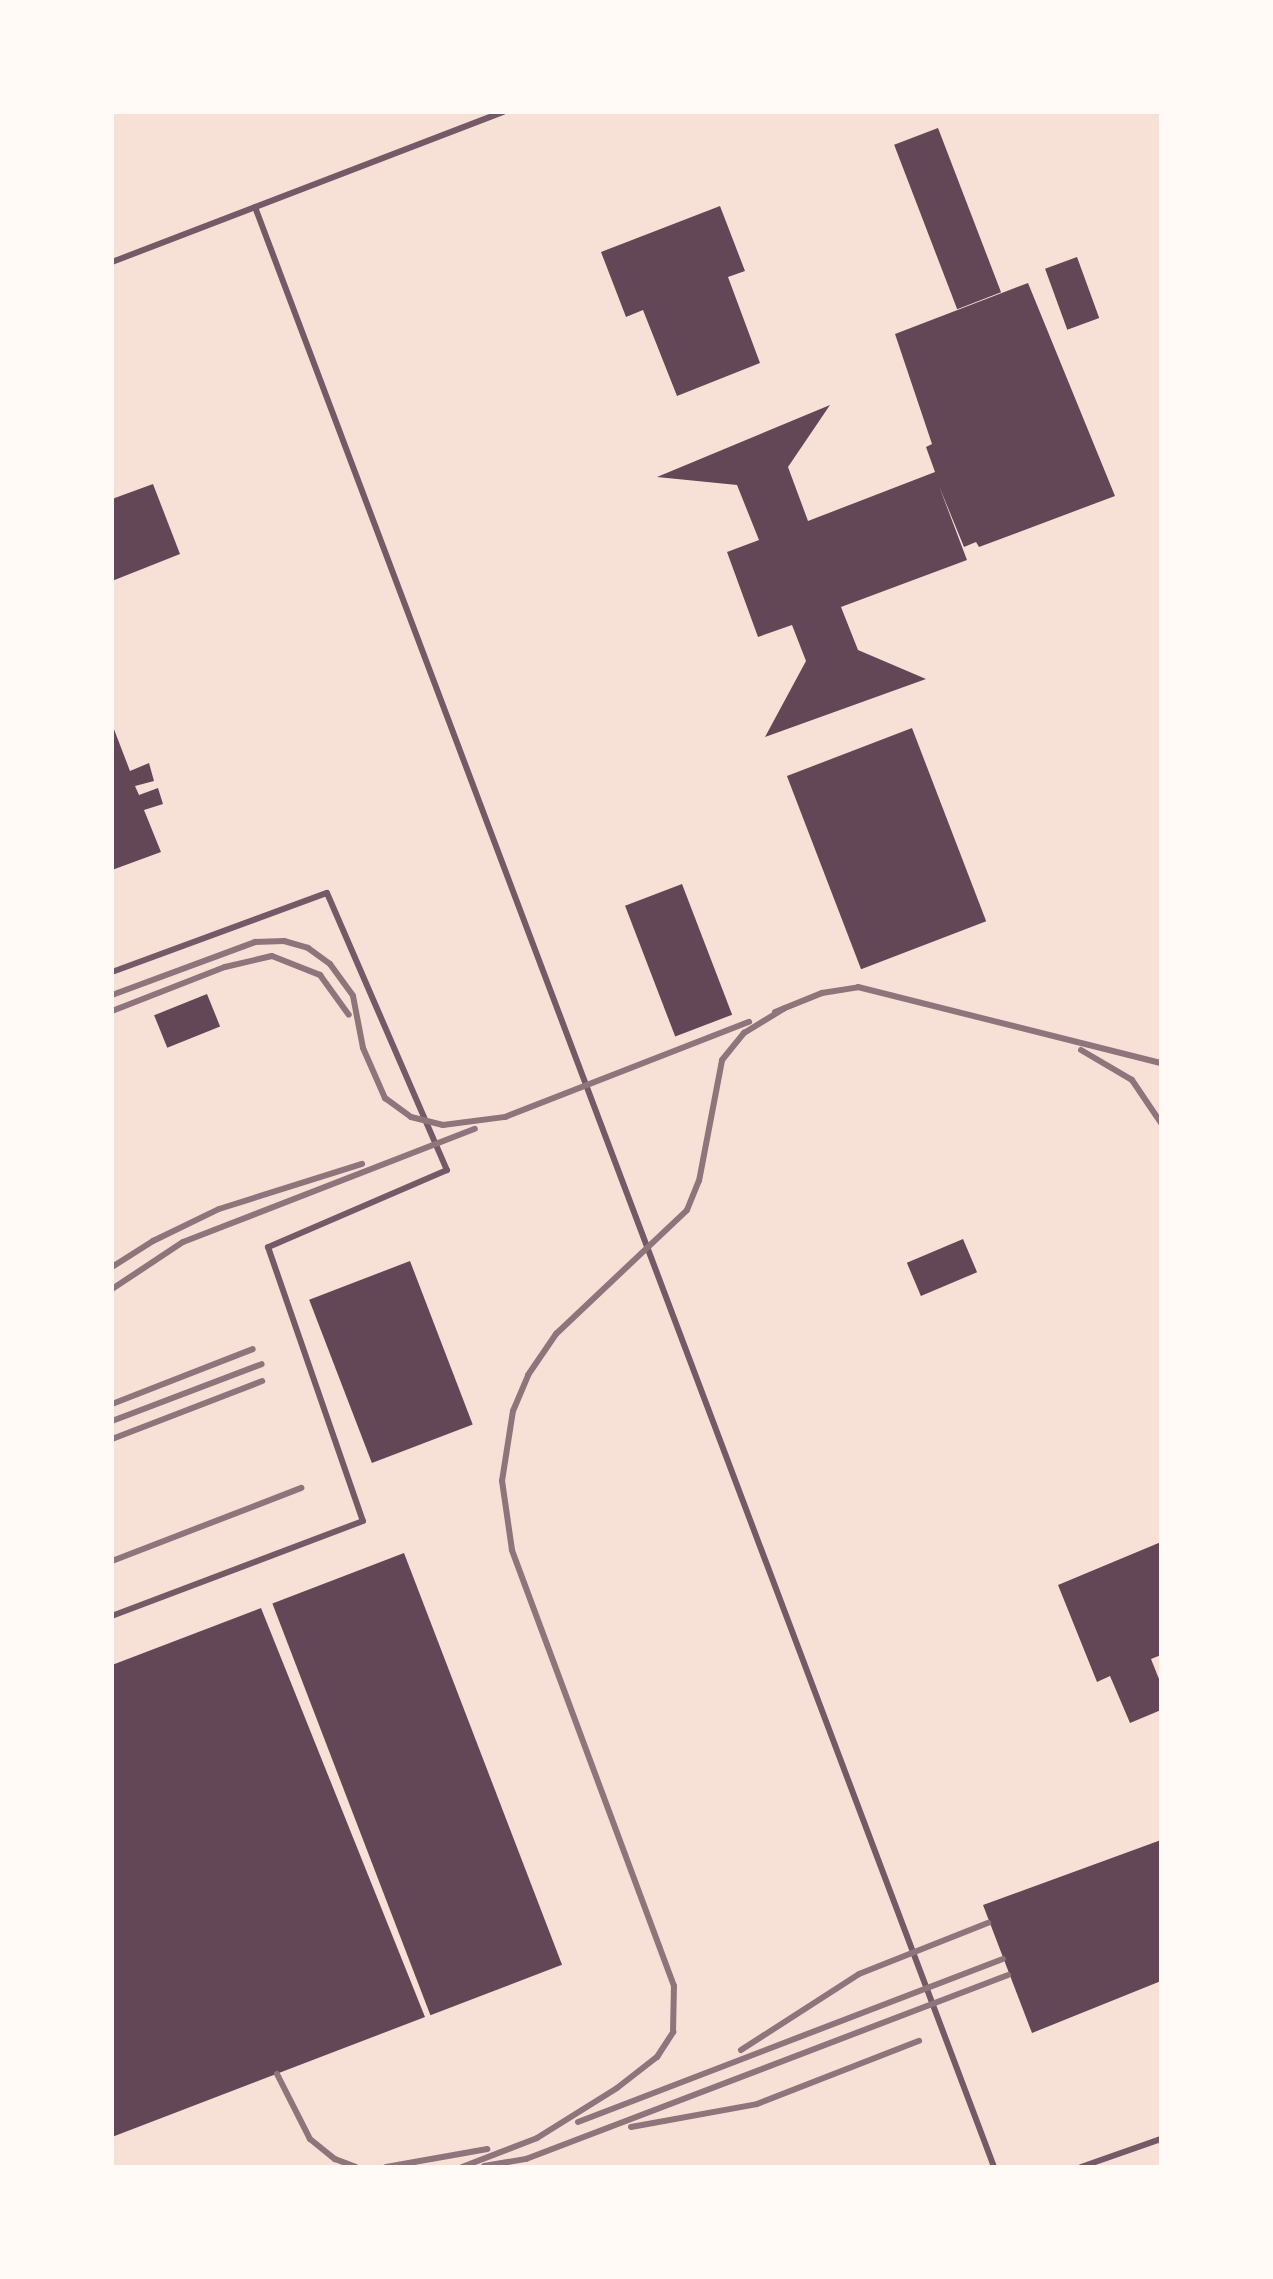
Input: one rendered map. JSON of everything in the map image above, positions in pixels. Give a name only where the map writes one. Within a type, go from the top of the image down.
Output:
[{"type":"lane","points":[[112,262],[503,112]]},
{"type":"lane","points":[[255,207],[994,2167]]},
{"type":"lane","points":[[112,972],[327,893],[447,1170],[268,1247],[363,1521],[112,1616]]},
{"type":"lane","points":[[1081,2167],[1161,2139]]},
{"type":"building","points":[[938,128],[1001,292],[957,309],[894,145]]},
{"type":"building","points":[[720,206],[745,271],[728,277],[760,363],[677,396],[643,310],[626,317],[601,252]]},
{"type":"building","points":[[1077,257],[1099,318],[1067,330],[1045,269]]},
{"type":"building","points":[[1028,283],[1115,496],[979,547],[976,542],[964,547],[939,486],[967,560],[841,607],[858,650],[926,679],[765,737],[806,661],[792,625],[758,637],[727,552],[759,540],[737,485],[657,477],[830,405],[788,467],[808,521],[935,472],[926,447],[932,444],[895,334]]},
{"type":"building","points":[[153,484],[180,554],[112,581],[112,499]]},
{"type":"building","points":[[112,724],[130,771],[149,763],[154,781],[135,786],[139,795],[158,788],[163,804],[144,810],[161,852],[112,870]]},
{"type":"building","points":[[912,728],[986,921],[861,969],[787,776]]},
{"type":"building","points":[[682,884],[732,1015],[675,1037],[625,906]]},
{"type":"building","points":[[207,994],[220,1026],[167,1048],[154,1015]]},
{"type":"building","points":[[963,1239],[977,1272],[921,1296],[907,1263]]},
{"type":"building","points":[[410,1261],[473,1424],[372,1463],[309,1300]]},
{"type":"building","points":[[1161,1542],[1161,1655],[1151,1659],[1161,1684],[1161,1710],[1130,1723],[1110,1676],[1097,1682],[1058,1585]]},
{"type":"building","points":[[404,1553],[562,1965],[430,2015],[272,1604]]},
{"type":"building","points":[[261,1608],[425,2017],[112,2137],[112,1665]]},
{"type":"building","points":[[1161,1840],[1161,1981],[1032,2033],[983,1905]]},
{"type":"railway","points":[[112,995],[255,942],[284,941],[308,948],[330,964],[353,996],[363,1048],[385,1098],[411,1117],[443,1125],[505,1117],[749,1022]]},
{"type":"railway","points":[[112,1011],[225,967],[272,956],[320,975],[349,1015]]},
{"type":"railway","points":[[775,1012],[822,993],[858,987],[1161,1063]]},
{"type":"railway","points":[[462,2167],[537,2138],[617,2088],[657,2057],[673,2032],[674,1986],[512,1550],[502,1481],[513,1411],[528,1375],[556,1334],[687,1210],[699,1181],[722,1060],[744,1033],[785,1008]]},
{"type":"railway","points":[[1081,1050],[1132,1080],[1161,1123]]},
{"type":"railway","points":[[112,1289],[183,1242],[475,1129]]},
{"type":"railway","points":[[112,1267],[153,1241],[219,1209],[362,1164]]},
{"type":"railway","points":[[112,1404],[253,1349]]},
{"type":"railway","points":[[112,1421],[262,1364]]},
{"type":"railway","points":[[112,1439],[262,1381]]},
{"type":"railway","points":[[112,1561],[301,1488]]},
{"type":"railway","points":[[741,2050],[859,1974],[988,1923]]},
{"type":"railway","points":[[578,2122],[1003,1959]]},
{"type":"railway","points":[[484,2166],[526,2159],[1008,1975]]},
{"type":"railway","points":[[631,2127],[757,2104],[919,2041]]},
{"type":"railway","points":[[277,2074],[310,2139],[335,2159],[356,2167]]},
{"type":"railway","points":[[386,2167],[487,2149]]}]
